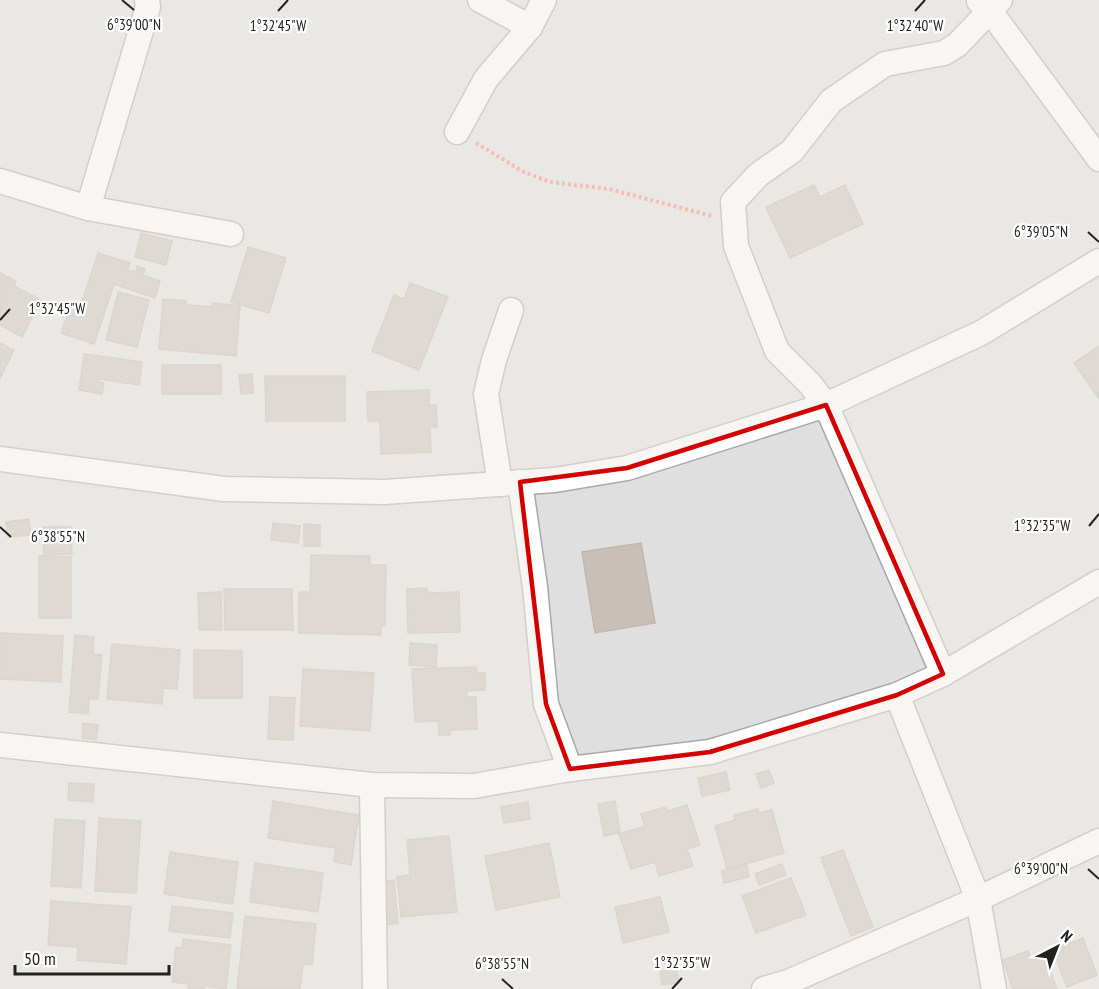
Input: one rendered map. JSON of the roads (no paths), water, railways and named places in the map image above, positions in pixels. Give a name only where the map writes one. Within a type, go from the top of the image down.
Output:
[{"type":"street","points":[[88,208],[145,17],[147,0]]},
{"type":"street","points":[[480,0],[530,27]]},
{"type":"street","points":[[457,132],[486,79],[530,27],[544,0]]},
{"type":"street","points":[[943,674],[826,405],[810,384],[777,351],[736,246],[734,202],[758,175],[792,151],[831,101],[885,64],[944,52],[957,45],[989,4],[1099,159]]},
{"type":"street","points":[[0,181],[88,208],[231,234]]},
{"type":"street","points":[[0,459],[224,489],[384,492],[555,480],[627,468],[826,405],[981,333],[1099,261]]},
{"type":"street","points":[[512,310],[494,360],[486,394],[535,587],[546,704],[570,769]]},
{"type":"street","points":[[0,745],[372,785],[474,786],[570,769],[710,752],[897,695],[943,674],[1099,582]]},
{"type":"street","points":[[897,695],[978,898],[994,989]]},
{"type":"street","points":[[372,785],[375,989]]},
{"type":"street","points":[[764,989],[789,985],[1099,841]]}]
